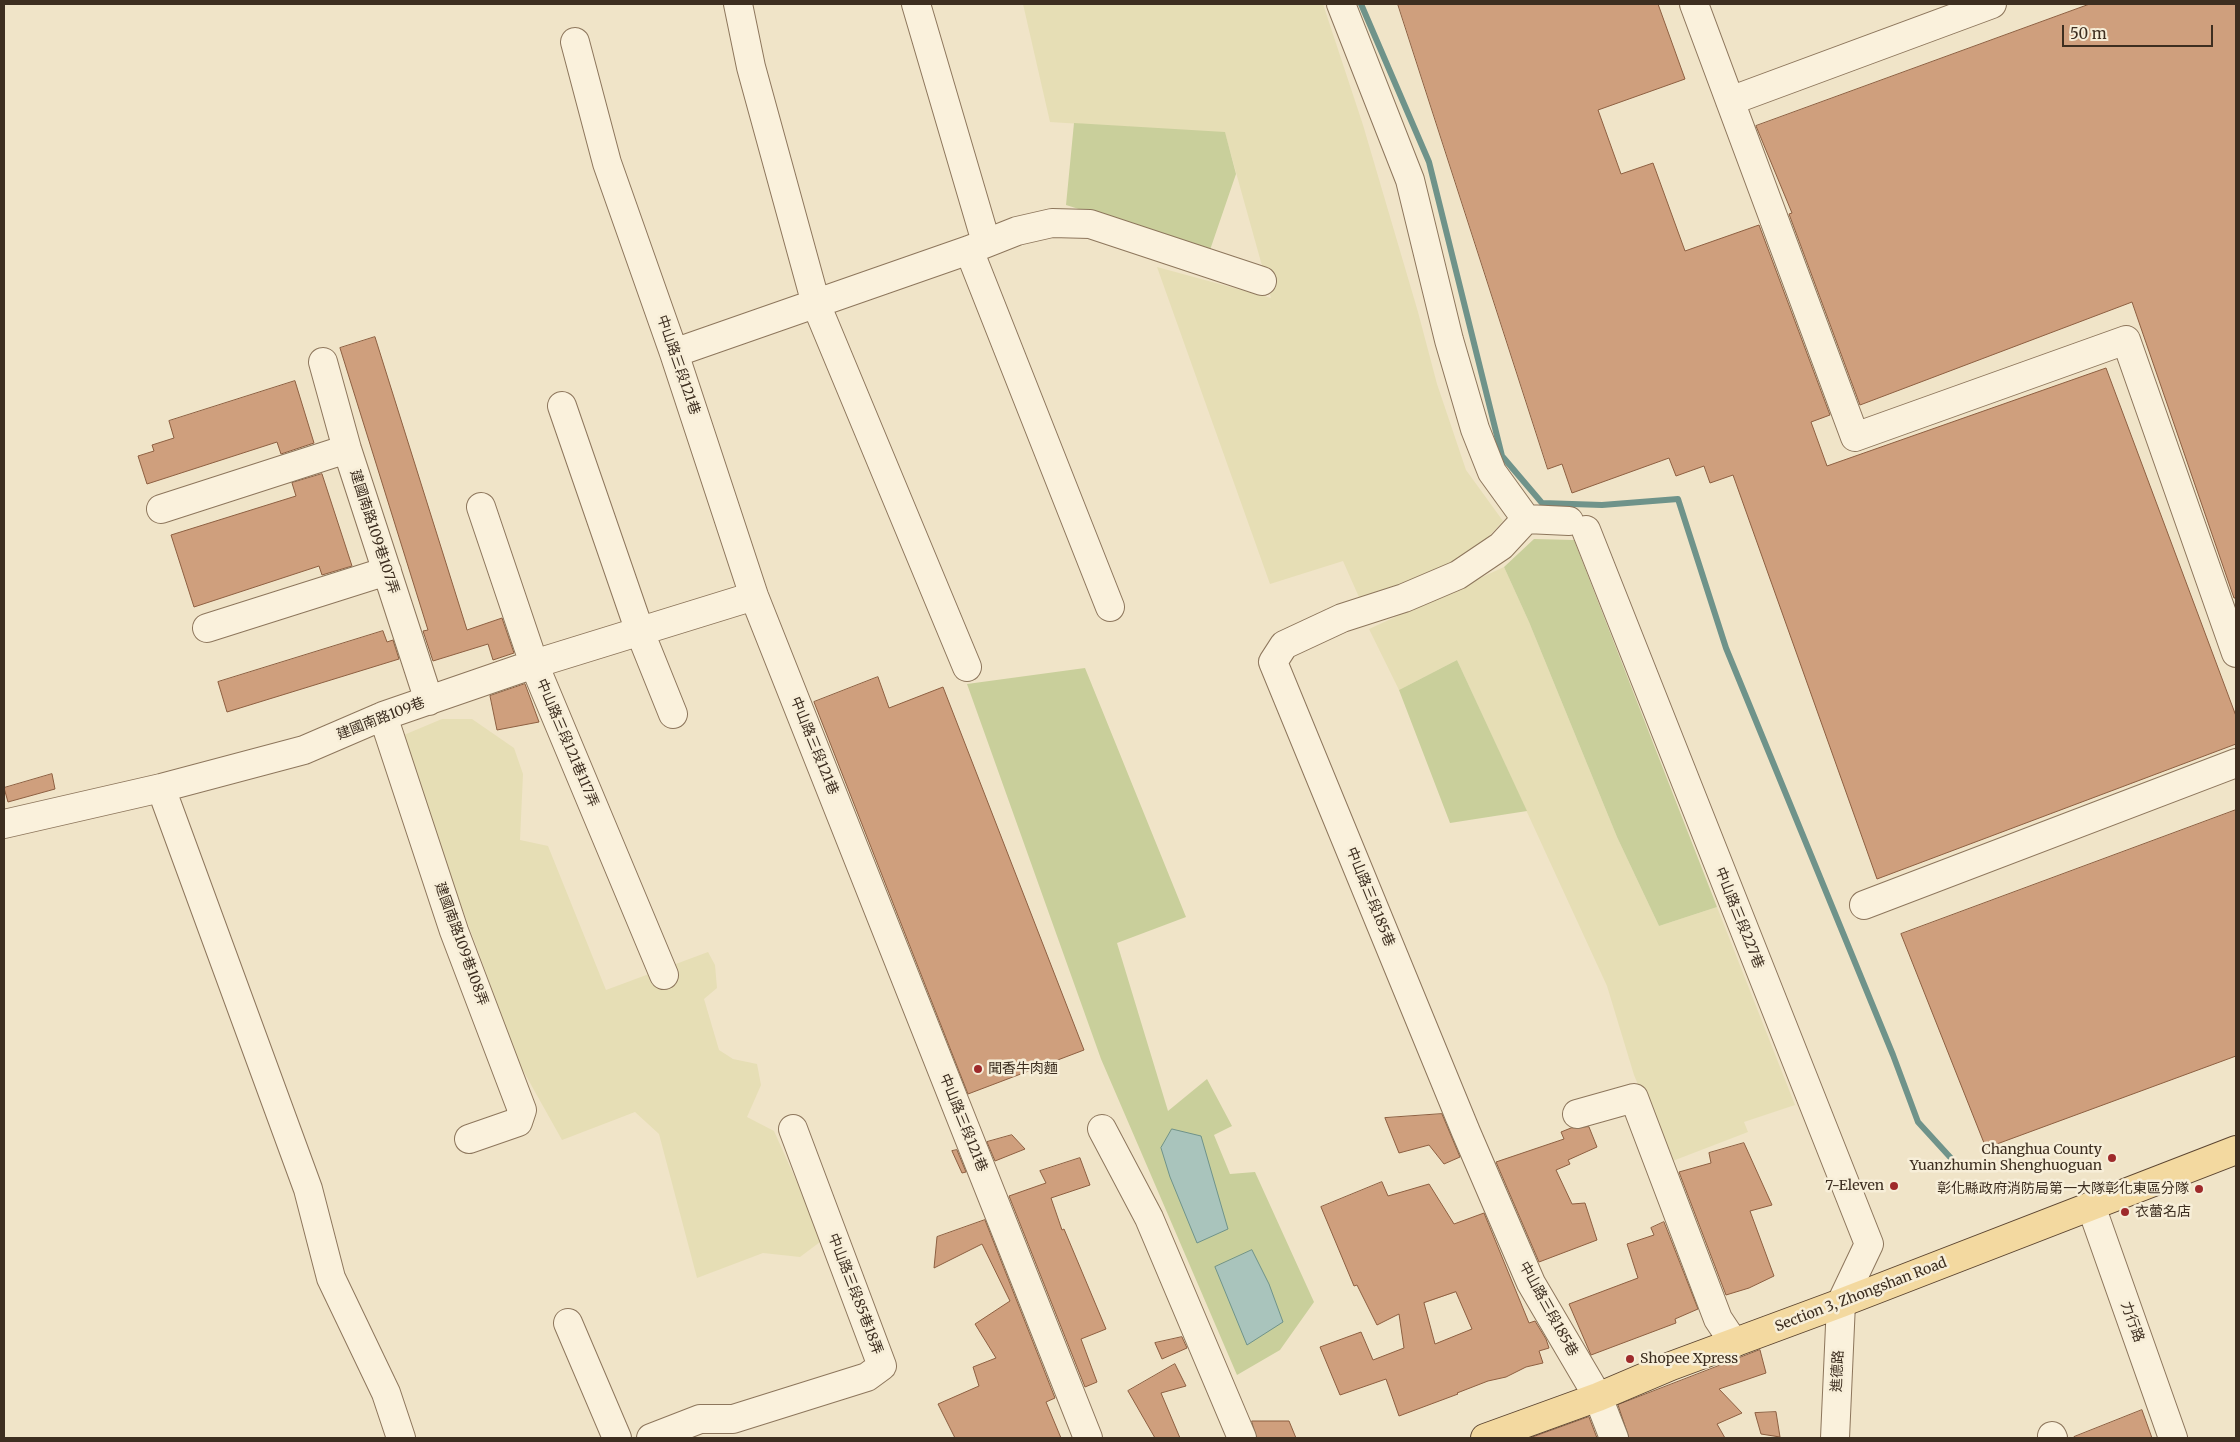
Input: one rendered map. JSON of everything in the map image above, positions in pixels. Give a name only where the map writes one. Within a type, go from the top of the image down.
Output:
[{"type":"main road","name":"Section 3, Zhongshan Road","points":[[1485,1438],[1598,1397],[1671,1366],[1841,1303],[2236,1150]]},
{"type":"street","points":[[738,4],[751,68],[816,304],[968,667]]},
{"type":"street","points":[[916,4],[978,246],[1110,607]]},
{"type":"street","points":[[1341,4],[1410,180],[1449,340],[1475,429],[1492,472],[1526,519]]},
{"type":"street","points":[[1694,4],[1855,437],[2126,340],[2236,653]]},
{"type":"street","points":[[1730,102],[1992,4]]},
{"type":"street","name":"中山路三段121巷","points":[[575,42],[607,163],[674,353],[754,596],[1088,1438]]},
{"type":"street","points":[[674,353],[978,246],[1052,223],[1090,224],[1262,281]]},
{"type":"street","name":"建國南路109巷107弄","points":[[323,362],[347,449],[429,701]]},
{"type":"street","points":[[562,406],[640,632],[674,714]]},
{"type":"street","points":[[161,509],[347,449]]},
{"type":"street","name":"中山路三段121巷117弄","points":[[481,507],[534,664],[664,975]]},
{"type":"street","name":"中山路三段227巷","points":[[1526,519],[1578,526],[1868,1244],[1841,1303]]},
{"type":"street","name":"中山路三段185巷","points":[[1526,519],[1501,546],[1458,575],[1404,598],[1342,618],[1284,645],[1273,662],[1466,1132],[1531,1284],[1598,1397]]},
{"type":"street","points":[[207,628],[387,571]]},
{"type":"street","name":"建國南路109巷","points":[[4,824],[160,788],[304,750],[383,716],[534,664],[754,596]]},
{"type":"street","name":"建國南路109巷108弄","points":[[383,716],[454,931],[522,1110],[518,1122],[469,1139]]},
{"type":"street","points":[[1864,905],[2236,762]]},
{"type":"street","points":[[160,788],[308,1189],[331,1278],[386,1393],[401,1438]]},
{"type":"street","points":[[1577,1114],[1634,1098],[1718,1319],[1734,1343]]},
{"type":"street","name":"中山路三段85巷18弄","points":[[737,1428],[867,1377],[882,1366],[793,1129]]},
{"type":"street","points":[[1102,1129],[1149,1218],[1242,1438]]},
{"type":"street","name":"力行路","points":[[2091,1206],[2173,1438]]},
{"type":"street","name":"進德路","points":[[1835,1438],[1841,1303]]},
{"type":"street","points":[[568,1323],[617,1438]]},
{"type":"street","points":[[1598,1397],[1614,1438]]},
{"type":"street","points":[[651,1438],[700,1419],[737,1428]]},
{"type":"shaded area","points":[[1023,4],[1323,4],[1363,125],[1418,312],[1437,384],[1466,470],[1503,521],[1465,562],[1362,604],[1343,561],[1270,584],[1157,267],[1271,298],[1225,133],[1050,122]]},
{"type":"shaded area","points":[[1504,567],[1529,622],[1617,837],[1659,926],[1717,907],[1795,1105],[1744,1122],[1748,1132],[1670,1162],[1634,1075],[1607,986],[1457,660],[1399,690],[1369,629]]},
{"type":"shaded area","points":[[442,719],[472,719],[514,748],[523,774],[520,840],[548,846],[606,990],[708,952],[715,965],[717,988],[704,999],[719,1050],[733,1059],[757,1064],[761,1085],[747,1117],[774,1131],[817,1227],[820,1242],[800,1257],[763,1253],[697,1278],[659,1134],[635,1112],[562,1140],[520,1065],[399,737]]},
{"type":"green space","points":[[1074,123],[1225,132],[1236,174],[1210,250],[1066,205]]},
{"type":"green space","points":[[1534,539],[1574,540],[1717,907],[1659,926],[1617,837],[1529,622],[1504,567]]},
{"type":"green space","points":[[1457,660],[1527,811],[1450,823],[1399,690]]},
{"type":"green space","points":[[1085,668],[1186,917],[1117,943],[1168,1111],[1207,1079],[1232,1126],[1214,1135],[1230,1174],[1255,1172],[1314,1302],[1280,1350],[1237,1375],[1101,1059],[967,684]]},
{"type":"water","points":[[1172,1129],[1201,1136],[1228,1229],[1197,1243],[1170,1177],[1161,1148]]},
{"type":"water","points":[[1252,1250],[1269,1284],[1283,1322],[1247,1345],[1215,1267]]},
{"type":"building","points":[[1398,4],[1658,4],[1685,79],[1598,110],[1621,174],[1653,163],[1685,251],[1759,225],[1830,415],[1811,422],[1827,466],[2106,368],[2236,716],[2236,744],[1877,879],[1733,475],[1710,483],[1704,466],[1676,476],[1669,458],[1572,493],[1562,464],[1548,469]]},
{"type":"building","points":[[2090,4],[2236,4],[2236,598],[2234,598],[2132,302],[1860,405],[1789,214],[1792,213],[1756,126]]},
{"type":"building","points":[[375,337],[467,630],[502,618],[514,653],[493,660],[488,644],[433,661],[423,631],[428,630],[340,348]]},
{"type":"building","points":[[295,381],[314,443],[281,454],[277,442],[147,484],[138,456],[154,451],[152,445],[174,438],[169,421]]},
{"type":"building","points":[[322,474],[352,566],[322,575],[319,566],[194,607],[171,535],[296,496],[292,483]]},
{"type":"building","points":[[383,631],[387,642],[393,640],[399,659],[227,712],[218,682]]},
{"type":"building","points":[[878,677],[889,708],[943,687],[1084,1050],[968,1094],[814,702]]},
{"type":"building","points":[[525,684],[539,722],[497,730],[490,696]]},
{"type":"building","points":[[52,774],[55,789],[8,802],[4,788]]},
{"type":"building","points":[[2236,810],[2236,1056],[1986,1148],[1901,934]]},
{"type":"building","points":[[1442,1114],[1460,1157],[1444,1164],[1429,1145],[1399,1153],[1385,1118]]},
{"type":"building","points":[[1589,1127],[1597,1147],[1568,1160],[1570,1164],[1556,1170],[1572,1204],[1585,1203],[1597,1240],[1539,1262],[1496,1162],[1564,1139],[1561,1132],[1571,1128]]},
{"type":"building","points":[[1012,1135],[1025,1149],[995,1161],[987,1142]]},
{"type":"building","points":[[1744,1143],[1772,1205],[1750,1211],[1774,1276],[1749,1288],[1726,1295],[1679,1172],[1711,1163],[1709,1153]]},
{"type":"building","points":[[957,1150],[966,1172],[962,1173],[952,1151]]},
{"type":"building","points":[[1080,1158],[1090,1185],[1051,1198],[1062,1230],[1064,1229],[1106,1329],[1081,1339],[1097,1382],[1085,1387],[1009,1196],[1046,1183],[1040,1171]]},
{"type":"building","points":[[1382,1182],[1388,1196],[1429,1184],[1454,1224],[1484,1213],[1529,1323],[1535,1321],[1546,1339],[1549,1348],[1539,1351],[1543,1363],[1526,1367],[1506,1377],[1488,1381],[1399,1416],[1386,1379],[1340,1395],[1320,1347],[1361,1332],[1373,1360],[1404,1348],[1399,1314],[1377,1325],[1357,1285],[1354,1286],[1321,1207]],"holes":[[[1456,1292],[1472,1329],[1435,1344],[1424,1303]]]},
{"type":"building","points":[[985,1220],[1055,1398],[1046,1402],[1061,1438],[955,1438],[938,1404],[979,1386],[973,1367],[996,1358],[975,1324],[1010,1301],[982,1244],[934,1268],[937,1237]]},
{"type":"building","points":[[1664,1222],[1698,1309],[1675,1319],[1676,1323],[1591,1355],[1569,1304],[1638,1278],[1627,1244],[1654,1235],[1651,1228]]},
{"type":"building","points":[[1182,1337],[1187,1348],[1162,1359],[1155,1343]]},
{"type":"building","points":[[1760,1350],[1766,1373],[1719,1389],[1742,1413],[1717,1424],[1725,1438],[1629,1438],[1618,1405]]},
{"type":"building","points":[[1175,1364],[1186,1386],[1161,1393],[1180,1438],[1155,1438],[1128,1391]]},
{"type":"building","points":[[2142,1410],[2152,1438],[2074,1438],[2074,1437]]},
{"type":"building","points":[[1776,1412],[1780,1437],[1761,1434],[1755,1413]]},
{"type":"building","points":[[1589,1417],[1597,1438],[1530,1438]]},
{"type":"building","points":[[1252,1421],[1289,1421],[1296,1438],[1257,1438]]},
{"type":"waterway","points":[[1361,4],[1429,162],[1502,456],[1542,503],[1602,505],[1678,499],[1726,648],[1893,1055],[1918,1122],[1960,1168]]},
{"type":"place","name":"聞香牛肉麵","points":[[978,1069]]},
{"type":"place","name":"Changhua County Yuanzhumin Shenghuoguan","points":[[2112,1158]]},
{"type":"place","name":"7-Eleven","points":[[1894,1186]]},
{"type":"place","name":"彰化縣政府消防局第一大隊彰化東區分隊","points":[[2199,1189]]},
{"type":"place","name":"衣蕾名店","points":[[2125,1212]]},
{"type":"place","name":"Shopee Xpress","points":[[1630,1359]]}]
